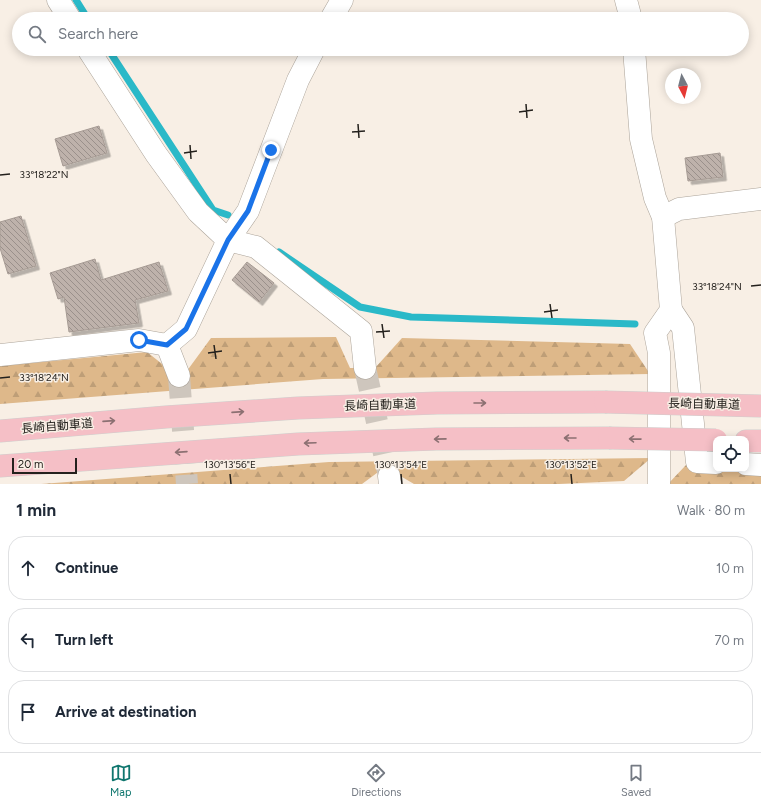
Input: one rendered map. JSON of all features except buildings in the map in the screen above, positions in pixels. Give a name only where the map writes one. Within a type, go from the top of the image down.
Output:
[{"type":"highway","name":"長崎自動車道","points":[[0,431],[298,408],[436,403],[605,402],[761,406]]},
{"type":"highway","points":[[0,466],[298,444],[436,439],[609,438],[713,440]]},
{"type":"highway","points":[[749,441],[761,441]]},
{"type":"street","points":[[58,0],[66,12]]},
{"type":"street","points":[[334,12],[342,0]]},
{"type":"street","points":[[626,0],[629,12]]},
{"type":"street","points":[[93,56],[156,154],[198,212],[228,240],[256,247],[360,331],[365,368]]},
{"type":"street","points":[[167,345],[186,329],[228,240],[248,211],[298,80],[310,56]]},
{"type":"street","points":[[635,56],[641,139],[655,198],[663,217],[671,310],[683,328],[697,462],[713,463]]},
{"type":"street","points":[[663,217],[679,209],[761,199]]},
{"type":"street","points":[[659,484],[659,353],[655,333],[671,310]]},
{"type":"street","points":[[0,355],[139,340],[167,345]]},
{"type":"street","points":[[167,345],[179,376]]},
{"type":"street","points":[[749,464],[761,465]]},
{"type":"green space","points":[[336,337],[350,368],[375,368],[402,338],[630,344],[650,374],[323,379],[0,404],[0,366],[147,352],[181,379],[211,338]]},
{"type":"green space","points":[[651,458],[624,481],[559,484],[414,484],[385,467],[362,484],[189,484],[181,480],[178,484],[41,484],[329,462]]},
{"type":"green space","points":[[686,465],[713,466],[713,472],[749,472],[749,469],[761,469],[761,484],[668,484]]},
{"type":"waterway","points":[[76,0],[84,12]]},
{"type":"waterway","points":[[113,56],[213,210],[228,215]]},
{"type":"waterway","points":[[279,252],[360,307],[411,317],[635,324]]},
{"type":"tunnel","points":[[365,368],[389,476]]},
{"type":"tunnel","points":[[179,376],[187,484]]},
{"type":"route","points":[[139,340],[167,345],[186,329],[228,240],[248,211],[271,150]]}]
